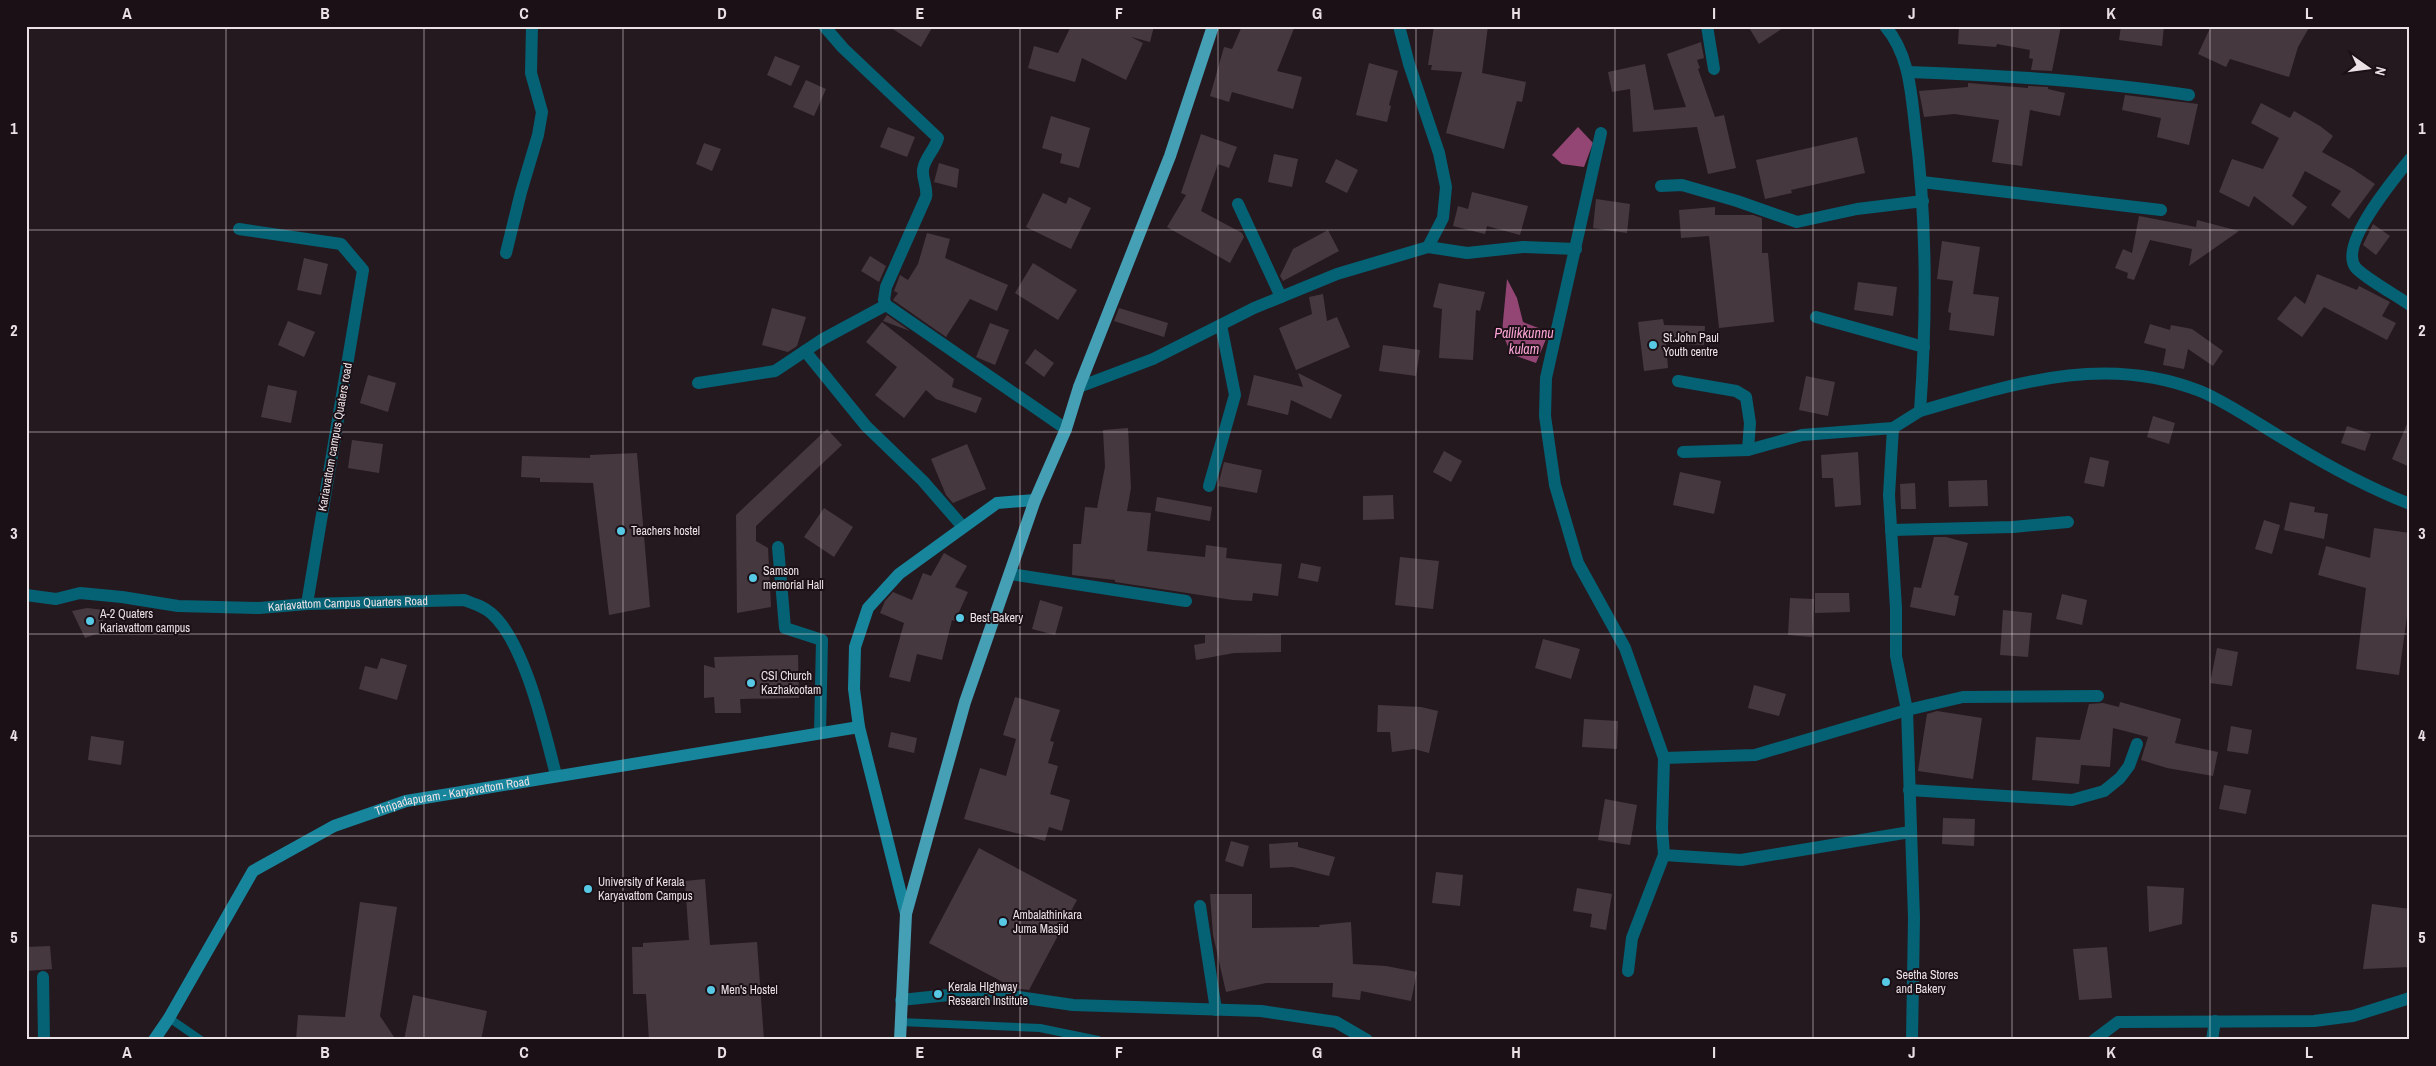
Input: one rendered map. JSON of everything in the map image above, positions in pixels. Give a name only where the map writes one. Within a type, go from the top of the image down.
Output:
[{"type":"main road","points":[[900,1040],[906,914],[966,702],[1035,500],[1066,429],[1079,387],[1170,156],[1213,26]]},
{"type":"main road","points":[[906,914],[859,727],[854,689],[855,648],[868,608],[899,574],[997,503],[1035,500]]},
{"type":"main road","name":"Thripadapuram - Karyavattom Road","points":[[154,1040],[169,1018],[253,871],[334,826],[406,802],[556,775],[859,727]]},
{"type":"street","points":[[506,253],[538,135],[542,112],[531,73],[532,26]]},
{"type":"street","points":[[824,26],[843,48],[938,138],[936,145],[924,163],[922,171],[927,193],[926,197],[886,287],[884,300],[886,305],[1066,429]]},
{"type":"street","points":[[1399,26],[1409,64],[1439,153],[1446,187],[1443,218],[1428,247]]},
{"type":"street","points":[[1707,26],[1714,69]]},
{"type":"street","points":[[1885,26],[1896,39],[1908,72],[1922,182],[1924,347],[1920,410]]},
{"type":"street","points":[[1908,72],[2021,76],[2120,85],[2189,95]]},
{"type":"street","points":[[1601,133],[1546,378],[1545,416],[1555,485],[1578,563],[1625,648],[1664,758],[1662,828],[1664,855],[1632,938],[1628,971]]},
{"type":"street","points":[[2410,159],[2359,231],[2352,245],[2350,259],[2356,268],[2410,305]]},
{"type":"street","points":[[1922,182],[2161,210]]},
{"type":"street","points":[[1661,186],[1682,185],[1737,200],[1797,222],[1857,209],[1922,201]]},
{"type":"street","points":[[1238,204],[1280,297]]},
{"type":"street","name":"Kariavattom campus Quaters road","points":[[240,229],[341,244],[364,270],[307,604]]},
{"type":"street","points":[[1079,387],[1154,359],[1280,297],[1337,274],[1428,247],[1467,253],[1523,247],[1576,249]]},
{"type":"street","points":[[698,383],[775,371],[805,351],[886,305]]},
{"type":"street","points":[[1816,317],[1924,347]]},
{"type":"street","points":[[1210,486],[1235,395],[1221,325]]},
{"type":"street","points":[[805,351],[866,426],[923,482],[963,527]]},
{"type":"street","points":[[1683,452],[1748,450],[1802,435],[1893,428],[1920,410],[2010,385],[2059,376],[2109,372],[2148,375],[2202,391],[2314,458],[2374,490],[2410,504]]},
{"type":"street","points":[[1678,381],[1736,391],[1746,397],[1750,423],[1748,450]]},
{"type":"street","points":[[1893,428],[1890,495],[1896,608],[1896,656],[1906,710],[1914,926],[1912,1040]]},
{"type":"street","points":[[1891,530],[2013,527],[2068,522]]},
{"type":"street","points":[[778,547],[785,628],[822,640],[820,733]]},
{"type":"street","points":[[1010,574],[1186,601]]},
{"type":"street","name":"Kariavattom Campus Quarters Road","points":[[26,595],[56,599],[80,593],[122,597],[178,606],[259,608],[307,604],[464,600],[482,606],[494,615],[511,641],[533,691],[556,775]]},
{"type":"street","points":[[1664,758],[1755,755],[1906,710],[1963,697],[2098,696]]},
{"type":"street","points":[[1909,790],[2072,800],[2104,791],[2120,778],[2129,766],[2137,744]]},
{"type":"street","points":[[1664,855],[1741,860],[1910,832]]},
{"type":"street","points":[[1200,906],[1216,1010]]},
{"type":"street","points":[[43,977],[44,1040]]},
{"type":"street","points":[[901,1000],[949,996],[1005,995],[1073,1006],[1261,1011],[1336,1022],[1367,1040]]},
{"type":"street","points":[[2094,1040],[2118,1022],[2323,1020],[2353,1016],[2410,998]]},
{"type":"street","points":[[2212,1040],[2216,1021]]},
{"type":"lane","points":[[169,1018],[201,1040]]},
{"type":"lane","points":[[900,1022],[1040,1028],[1098,1040]]},
{"type":"water","points":[[1578,127],[1593,143],[1584,167],[1562,164],[1552,155]]},
{"type":"water","name":"Pallikkunnu kulam","points":[[1507,279],[1517,298],[1523,322],[1549,332],[1536,363],[1511,354],[1502,332]]},
{"type":"building","points":[[888,26],[933,26],[921,47]]},
{"type":"building","points":[[1071,26],[1154,26],[1150,42],[1131,37],[1143,43],[1126,80],[1082,58],[1075,82],[1028,68],[1034,46],[1058,53]]},
{"type":"building","points":[[1242,26],[1295,26],[1277,71],[1302,77],[1293,109],[1232,92],[1229,102],[1210,96],[1224,47],[1232,49]]},
{"type":"building","points":[[1434,26],[1488,26],[1482,73],[1526,82],[1522,102],[1517,101],[1504,149],[1446,133],[1462,72],[1431,70],[1432,65],[1428,65]]},
{"type":"building","points":[[1748,26],[1786,26],[1759,44]]},
{"type":"building","points":[[1959,26],[2061,26],[2052,71],[2031,70],[2033,59],[2029,58],[2030,50],[1997,44],[1996,47],[1958,44]]},
{"type":"building","points":[[2121,26],[2164,26],[2162,46],[2119,40]]},
{"type":"building","points":[[2211,26],[2310,26],[2298,47],[2289,77],[2230,59],[2226,67],[2198,54]]},
{"type":"building","points":[[1701,42],[1704,58],[1697,60],[1700,68],[1698,69],[1715,117],[1724,115],[1736,168],[1708,174],[1697,127],[1633,132],[1630,89],[1612,92],[1608,72],[1645,64],[1654,110],[1686,107],[1667,54]]},
{"type":"building","points":[[775,56],[800,66],[791,86],[767,75]]},
{"type":"building","points":[[1369,63],[1398,71],[1389,105],[1391,106],[1387,122],[1356,115]]},
{"type":"building","points":[[806,80],[826,89],[814,116],[793,107]]},
{"type":"building","points":[[1968,83],[2028,88],[2028,86],[2048,87],[2048,89],[2065,93],[2060,116],[2030,110],[2022,166],[1992,162],[1999,120],[1954,114],[1924,117],[1919,91],[1968,87]]},
{"type":"building","points":[[2125,95],[2198,104],[2189,145],[2157,137],[2161,118],[2122,110]]},
{"type":"building","points":[[2261,103],[2290,118],[2294,111],[2320,126],[2333,136],[2322,152],[2375,184],[2349,219],[2331,205],[2341,191],[2305,171],[2292,196],[2307,207],[2293,226],[2254,196],[2249,207],[2219,192],[2232,159],[2263,169],[2279,138],[2251,123]]},
{"type":"building","points":[[1051,116],[1090,128],[1079,168],[1060,163],[1062,154],[1042,148]]},
{"type":"building","points":[[888,127],[915,137],[907,157],[880,147]]},
{"type":"building","points":[[1201,134],[1237,147],[1229,168],[1218,164],[1201,211],[1242,233],[1244,237],[1230,263],[1167,227],[1186,195],[1181,193]]},
{"type":"building","points":[[1857,137],[1865,173],[1791,190],[1792,193],[1765,199],[1756,160]]},
{"type":"building","points":[[704,143],[721,149],[712,171],[696,164]]},
{"type":"building","points":[[1274,154],[1298,159],[1292,187],[1268,182]]},
{"type":"building","points":[[1336,159],[1358,170],[1347,193],[1325,182]]},
{"type":"building","points":[[939,163],[959,169],[957,188],[934,182]]},
{"type":"building","points":[[1472,192],[1528,206],[1520,235],[1487,226],[1485,234],[1453,226],[1458,206],[1468,209]]},
{"type":"building","points":[[1043,193],[1066,204],[1069,197],[1091,208],[1071,249],[1026,227]]},
{"type":"building","points":[[1596,199],[1630,204],[1627,233],[1593,228]]},
{"type":"building","points":[[1715,207],[1715,215],[1753,215],[1762,218],[1762,253],[1768,253],[1774,322],[1719,328],[1709,236],[1681,238],[1679,210]]},
{"type":"building","points":[[2139,216],[2196,227],[2197,220],[2239,231],[2189,266],[2192,249],[2150,240],[2134,280],[2127,278],[2128,273],[2115,268],[2123,249],[2132,253]]},
{"type":"building","points":[[2373,224],[2390,236],[2376,255],[2363,245]]},
{"type":"building","points":[[1328,230],[1339,251],[1283,281],[1280,276],[1293,249]]},
{"type":"building","points":[[927,233],[950,239],[945,258],[1008,285],[997,311],[970,299],[946,337],[893,300],[898,293],[894,291],[900,275],[908,280],[918,264]]},
{"type":"building","points":[[1942,241],[1980,247],[1973,294],[1999,297],[1994,336],[1949,330],[1951,313],[1948,312],[1953,281],[1937,279]]},
{"type":"building","points":[[870,256],[886,266],[879,282],[861,271]]},
{"type":"building","points":[[304,258],[328,264],[321,295],[297,290]]},
{"type":"building","points":[[1033,263],[1077,290],[1058,320],[1015,293]]},
{"type":"building","points":[[2317,274],[2357,290],[2359,286],[2390,302],[2382,316],[2396,323],[2387,340],[2324,307],[2302,337],[2277,319],[2295,296],[2305,304]]},
{"type":"building","points":[[1858,282],[1897,287],[1893,316],[1854,310]]},
{"type":"building","points":[[1439,283],[1485,292],[1480,311],[1476,310],[1473,360],[1439,358],[1442,309],[1433,307]]},
{"type":"building","points":[[1323,294],[1327,321],[1337,317],[1350,347],[1296,370],[1279,328],[1312,314],[1309,297]]},
{"type":"building","points":[[772,308],[806,317],[797,346],[788,352],[762,345]]},
{"type":"building","points":[[1119,308],[1168,323],[1164,337],[1114,321]]},
{"type":"building","points":[[887,315],[910,331],[883,321]]},
{"type":"building","name":"St.John Paul Youth centre","points":[[1663,319],[1664,325],[1705,326],[1704,345],[1666,343],[1668,368],[1644,371],[1638,322]]},
{"type":"building","points":[[288,321],[315,332],[304,357],[278,345]]},
{"type":"building","points":[[882,322],[954,379],[952,387],[982,398],[976,413],[936,399],[926,390],[904,418],[875,395],[897,367],[866,342]]},
{"type":"building","points":[[990,323],[1009,330],[995,365],[976,357]]},
{"type":"building","points":[[2150,324],[2170,330],[2171,325],[2192,329],[2223,351],[2213,366],[2188,349],[2184,369],[2163,365],[2166,349],[2144,343]]},
{"type":"building","points":[[1383,345],[1420,350],[1416,376],[1379,371]]},
{"type":"building","points":[[1035,349],[1054,363],[1044,377],[1025,363]]},
{"type":"building","points":[[1298,373],[1342,395],[1331,419],[1291,400],[1288,415],[1247,405],[1254,375],[1303,387]]},
{"type":"building","points":[[368,375],[396,383],[388,412],[360,403]]},
{"type":"building","points":[[1806,376],[1835,382],[1828,416],[1799,410]]},
{"type":"building","points":[[268,385],[297,391],[291,423],[261,417]]},
{"type":"building","points":[[2153,416],[2175,423],[2169,444],[2147,437]]},
{"type":"building","points":[[2410,417],[2410,467],[2392,459]]},
{"type":"building","points":[[2347,426],[2371,434],[2365,451],[2341,443]]},
{"type":"building","points":[[1128,428],[1131,488],[1127,511],[1151,513],[1147,551],[1205,557],[1206,545],[1227,548],[1226,558],[1282,564],[1278,596],[1253,593],[1252,601],[1233,600],[1115,582],[1115,580],[1072,575],[1073,544],[1081,544],[1085,507],[1097,508],[1105,467],[1103,430]]},
{"type":"building","points":[[827,429],[842,445],[756,526],[756,541],[768,548],[771,607],[737,613],[736,515]]},
{"type":"building","points":[[352,440],[383,444],[379,473],[348,468]]},
{"type":"building","points":[[967,444],[986,489],[953,503],[946,495],[931,459]]},
{"type":"building","points":[[1444,451],[1462,461],[1451,482],[1433,472]]},
{"type":"building","points":[[1858,452],[1861,505],[1835,507],[1833,478],[1822,478],[1821,455]]},
{"type":"building","name":"Teachers hostel","points":[[637,453],[650,607],[609,615],[593,483],[540,482],[540,478],[521,477],[522,456],[590,458],[590,455]]},
{"type":"building","points":[[2090,457],[2109,461],[2104,487],[2084,483]]},
{"type":"building","points":[[1224,462],[1262,470],[1257,493],[1218,486]]},
{"type":"building","points":[[1680,472],[1721,481],[1714,514],[1673,505]]},
{"type":"building","points":[[1987,480],[1988,506],[1949,507],[1948,481]]},
{"type":"building","points":[[1915,483],[1916,509],[1901,509],[1900,484]]},
{"type":"building","points":[[1393,495],[1394,519],[1363,520],[1363,496]]},
{"type":"building","points":[[1157,497],[1212,507],[1210,521],[1155,511]]},
{"type":"building","points":[[2290,502],[2315,507],[2314,512],[2328,514],[2324,539],[2284,530]]},
{"type":"building","points":[[824,508],[853,527],[834,557],[804,537]]},
{"type":"building","points":[[2264,520],[2280,525],[2272,554],[2255,549]]},
{"type":"building","points":[[2374,528],[2410,533],[2410,594],[2399,675],[2356,669],[2366,588],[2318,575],[2326,546],[2370,558]]},
{"type":"building","points":[[1934,537],[1946,537],[1968,543],[1954,595],[1959,596],[1955,616],[1910,607],[1914,587],[1921,588]]},
{"type":"building","points":[[944,553],[967,566],[955,587],[968,592],[955,621],[952,620],[942,660],[917,654],[910,682],[889,677],[904,623],[880,613],[885,601],[893,592],[912,600],[923,573],[931,576]]},
{"type":"building","points":[[1400,557],[1439,561],[1433,609],[1395,605]]},
{"type":"building","points":[[1301,563],[1321,567],[1318,582],[1298,578]]},
{"type":"building","points":[[1815,593],[1849,593],[1850,612],[1815,613]]},
{"type":"building","points":[[2062,594],[2087,600],[2082,625],[2056,619]]},
{"type":"building","points":[[1790,598],[1814,599],[1812,637],[1788,635]]},
{"type":"building","points":[[1040,600],[1063,607],[1055,635],[1032,629]]},
{"type":"building","name":"A-2 Quaters Kariavattom campus","points":[[87,608],[104,610],[102,632],[85,638],[72,611]]},
{"type":"building","points":[[2003,610],[2032,613],[2028,657],[2000,655]]},
{"type":"building","points":[[1281,634],[1281,652],[1234,653],[1196,660],[1194,645],[1205,643],[1205,635]]},
{"type":"building","points":[[1543,639],[1580,649],[1571,679],[1535,668]]},
{"type":"building","points":[[2217,648],[2238,652],[2232,686],[2210,683]]},
{"type":"building","name":"CSI Church Kazhakootam","points":[[798,655],[799,698],[740,699],[741,713],[715,713],[714,697],[704,698],[704,665],[715,668],[714,657]]},
{"type":"building","points":[[381,658],[407,665],[397,700],[359,689],[365,666],[377,669]]},
{"type":"building","points":[[1754,685],[1786,694],[1779,716],[1748,708]]},
{"type":"building","points":[[1015,697],[1060,710],[1050,741],[1054,742],[1048,763],[1058,766],[1050,794],[1070,800],[1062,831],[1049,827],[1045,841],[964,819],[980,768],[1006,776],[1016,739],[1003,735]]},
{"type":"building","points":[[2120,702],[2181,719],[2175,743],[2218,752],[2213,776],[2167,768],[2141,760],[2148,737],[2113,728],[2110,767],[2081,765],[2079,784],[2032,780],[2036,737],[2080,740],[2089,704],[2103,703],[2119,707]]},
{"type":"building","points":[[1378,705],[1421,707],[1438,711],[1429,753],[1414,749],[1392,752],[1390,732],[1377,732]]},
{"type":"building","points":[[1937,711],[1982,718],[1973,779],[1918,771],[1927,714]]},
{"type":"building","points":[[1584,719],[1618,721],[1617,749],[1582,747]]},
{"type":"building","points":[[2231,726],[2252,730],[2248,754],[2227,751]]},
{"type":"building","points":[[891,732],[917,738],[914,753],[888,747]]},
{"type":"building","points":[[91,736],[124,741],[121,765],[88,760]]},
{"type":"building","points":[[2224,785],[2251,790],[2246,814],[2219,809]]},
{"type":"building","points":[[1605,799],[1637,805],[1630,845],[1598,840]]},
{"type":"building","points":[[1943,818],[1975,819],[1974,846],[1942,844]]},
{"type":"building","points":[[1231,841],[1249,846],[1243,867],[1225,861]]},
{"type":"building","points":[[1298,842],[1298,847],[1335,857],[1329,876],[1293,867],[1270,868],[1269,844]]},
{"type":"building","name":"Ambalathinkara Juma Masjid","points":[[979,848],[1077,900],[1029,990],[1014,988],[929,943]]},
{"type":"building","points":[[1436,872],[1463,875],[1460,906],[1432,903]]},
{"type":"building","points":[[705,879],[710,945],[757,942],[764,1040],[649,1040],[646,994],[633,994],[632,947],[643,947],[643,943],[689,940],[685,881]]},
{"type":"building","points":[[2147,886],[2184,888],[2182,924],[2149,932]]},
{"type":"building","points":[[1577,888],[1612,894],[1606,930],[1590,927],[1592,914],[1573,911]]},
{"type":"building","points":[[1210,894],[1252,894],[1252,928],[1320,927],[1319,925],[1351,922],[1353,964],[1386,966],[1417,972],[1411,1001],[1361,991],[1360,1000],[1332,997],[1333,983],[1266,983],[1226,992],[1213,935]]},
{"type":"building","points":[[360,902],[397,907],[380,1016],[396,1040],[296,1040],[298,1015],[345,1017]]},
{"type":"building","points":[[2372,904],[2410,909],[2410,967],[2363,969]]},
{"type":"building","points":[[50,946],[52,969],[26,971],[26,947]]},
{"type":"building","points":[[2107,947],[2112,998],[2079,1000],[2073,949]]},
{"type":"building","points":[[413,995],[487,1011],[481,1040],[404,1040]]},
{"type":"place","name":"St.John Paul Youth centre","points":[[1653,345]]},
{"type":"place","name":"Teachers hostel","points":[[621,531]]},
{"type":"place","name":"Samson memorial Hall","points":[[753,578]]},
{"type":"place","name":"Best Bakery","points":[[960,618]]},
{"type":"place","name":"A-2 Quaters Kariavattom campus","points":[[90,621]]},
{"type":"place","name":"CSI Church Kazhakootam","points":[[751,683]]},
{"type":"place","name":"University of Kerala Karyavattom Campus","points":[[588,889]]},
{"type":"place","name":"Ambalathinkara Juma Masjid","points":[[1003,922]]},
{"type":"place","name":"Seetha Stores and Bakery","points":[[1886,982]]},
{"type":"place","name":"Men's Hostel","points":[[711,990]]},
{"type":"place","name":"Kerala HIghway Research Institute","points":[[938,994]]}]
